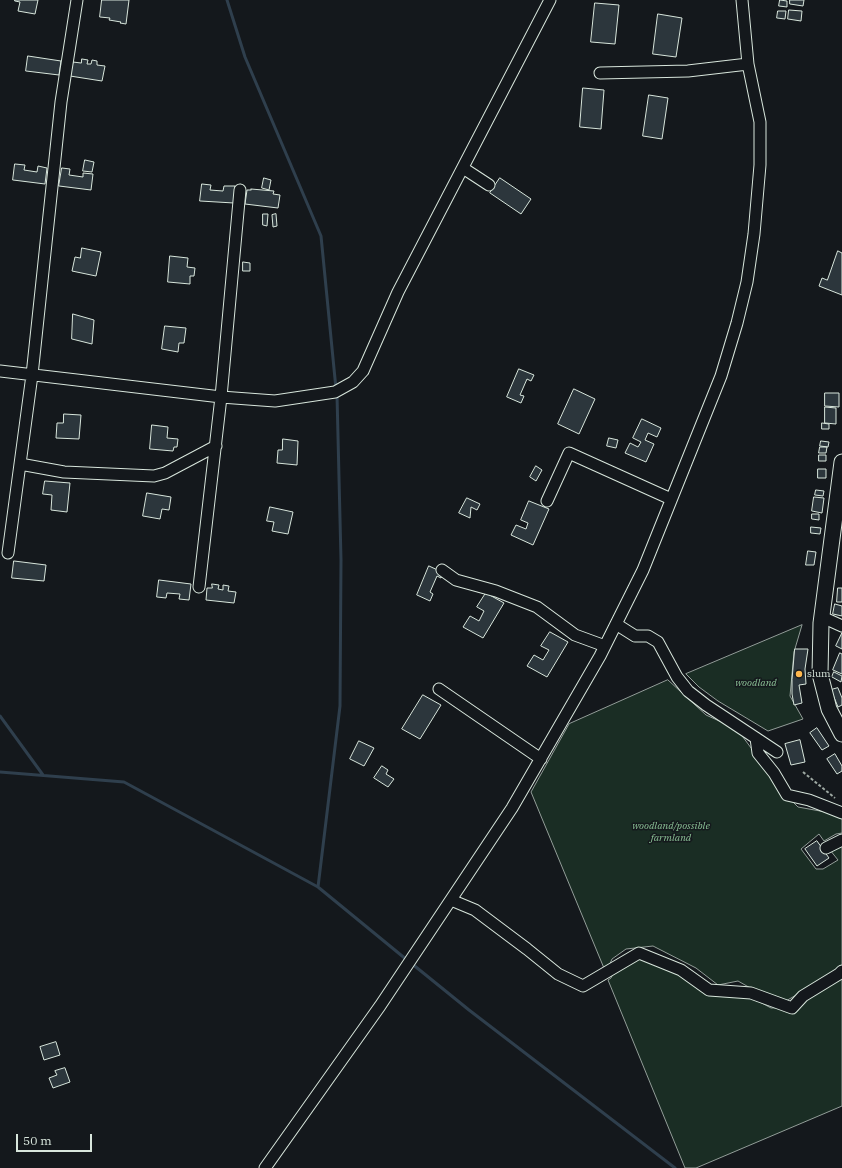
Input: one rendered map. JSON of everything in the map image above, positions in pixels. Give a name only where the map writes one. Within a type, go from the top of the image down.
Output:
[{"type":"main road","points":[[842,462],[822,617],[820,674],[829,709],[842,734]]},
{"type":"street","points":[[8,553],[32,375],[61,102],[77,0]]},
{"type":"street","points":[[0,371],[221,397],[275,401],[335,392],[353,382],[363,370],[398,292],[550,0]]},
{"type":"street","points":[[265,1168],[380,1006],[512,808],[605,646],[642,570],[671,499],[721,376],[737,323],[747,282],[754,234],[760,165],[760,122],[748,64],[742,0]]},
{"type":"street","points":[[600,73],[688,72],[748,64]]},
{"type":"street","points":[[463,168],[489,185]]},
{"type":"street","points":[[199,587],[216,446],[240,190]]},
{"type":"street","points":[[20,464],[64,472],[154,476],[165,473],[216,446]]},
{"type":"street","points":[[547,501],[569,453],[671,499]]},
{"type":"street","points":[[442,570],[456,580],[496,591],[537,608],[575,635],[605,646]]},
{"type":"street","points":[[822,617],[842,626]]},
{"type":"street","points":[[616,624],[635,636],[648,636],[658,642],[677,677],[688,691],[706,705],[777,752]]},
{"type":"street","points":[[439,689],[541,759]]},
{"type":"street","points":[[756,738],[758,753],[774,773],[787,795],[809,800],[842,813]]},
{"type":"street","points":[[826,848],[842,840]]},
{"type":"street","points":[[451,900],[475,910],[558,974],[582,986],[639,953],[681,970],[708,990],[751,993],[792,1008],[803,996],[839,974],[842,970]]},
{"type":"path","points":[[803,772],[838,801]]},
{"type":"green space","name":"woodland","points":[[802,625],[794,652],[790,696],[803,719],[768,731],[718,701],[699,687],[686,674]]},
{"type":"green space","name":"woodland/possible farmland","points":[[668,680],[706,715],[737,729],[786,795],[798,807],[842,815],[842,833],[836,834],[824,841],[819,834],[801,849],[816,869],[823,869],[838,860],[830,850],[842,842],[842,969],[784,1002],[768,998],[738,981],[718,985],[696,968],[653,946],[626,949],[612,959],[606,973],[531,792],[569,724]]},
{"type":"green space","points":[[645,953],[721,994],[745,994],[771,1008],[794,1007],[816,991],[842,979],[842,1106],[696,1168],[685,1168],[608,980],[611,978],[618,963]]},
{"type":"building","points":[[15,0],[38,0],[35,14],[18,11],[20,2]]},
{"type":"building","points":[[102,0],[129,0],[126,24],[109,20],[110,18],[100,17]]},
{"type":"building","points":[[780,0],[787,1],[787,7],[779,6]]},
{"type":"building","points":[[790,0],[804,0],[803,6],[790,4]]},
{"type":"building","points":[[595,3],[619,5],[615,44],[591,42]]},
{"type":"building","points":[[789,10],[802,11],[801,21],[788,19]]},
{"type":"building","points":[[778,11],[786,11],[785,19],[777,18]]},
{"type":"building","points":[[658,14],[682,18],[676,57],[653,54]]},
{"type":"building","points":[[28,56],[61,61],[59,75],[26,71]]},
{"type":"building","points":[[82,59],[88,60],[87,64],[91,64],[92,60],[97,61],[97,65],[105,66],[102,81],[70,76],[73,62],[81,63]]},
{"type":"building","points":[[583,88],[604,90],[601,129],[580,127]]},
{"type":"building","points":[[649,95],[668,98],[662,139],[643,136]]},
{"type":"building","points":[[85,160],[94,162],[92,172],[83,171]]},
{"type":"building","points":[[15,164],[25,165],[24,170],[37,172],[38,166],[47,168],[45,184],[13,180]]},
{"type":"building","points":[[62,168],[70,169],[69,175],[83,177],[83,173],[93,174],[91,190],[59,186]]},
{"type":"building","points":[[264,178],[271,180],[269,190],[262,188]]},
{"type":"building","points":[[500,178],[531,199],[521,214],[490,193]]},
{"type":"building","points":[[202,184],[211,185],[210,190],[223,191],[224,186],[235,186],[234,203],[200,201]]},
{"type":"building","points":[[247,190],[274,191],[273,194],[280,195],[278,208],[245,204]]},
{"type":"building","points":[[263,214],[268,214],[267,226],[263,225]]},
{"type":"building","points":[[276,214],[277,226],[273,227],[272,215]]},
{"type":"building","points":[[82,248],[101,252],[96,276],[72,271],[75,257],[80,258]]},
{"type":"building","points":[[838,251],[842,253],[842,295],[819,286],[822,278],[827,280]]},
{"type":"building","points":[[170,256],[188,258],[187,267],[195,268],[194,276],[190,276],[190,284],[168,282]]},
{"type":"building","points":[[243,262],[250,263],[250,271],[243,271]]},
{"type":"building","points":[[73,314],[94,320],[92,344],[72,339]]},
{"type":"building","points":[[165,326],[186,328],[184,343],[179,343],[178,352],[162,349]]},
{"type":"building","points":[[519,369],[534,375],[531,381],[527,379],[520,395],[524,396],[521,403],[507,397]]},
{"type":"building","points":[[574,389],[595,399],[579,434],[558,424]]},
{"type":"building","points":[[825,393],[839,393],[839,407],[825,406]]},
{"type":"building","points":[[825,407],[836,408],[836,424],[825,423]]},
{"type":"building","points":[[64,414],[81,415],[79,439],[56,438],[57,423],[63,423]]},
{"type":"building","points":[[642,419],[661,428],[657,437],[648,433],[645,440],[654,444],[646,462],[625,453],[630,443],[638,447],[641,442],[633,438]]},
{"type":"building","points":[[822,423],[829,424],[829,429],[822,429]]},
{"type":"building","points":[[152,425],[168,427],[167,438],[178,439],[177,447],[174,447],[173,451],[150,449]]},
{"type":"building","points":[[609,438],[618,440],[616,448],[607,446]]},
{"type":"building","points":[[283,439],[298,441],[297,465],[277,463],[278,450],[282,450]]},
{"type":"building","points":[[821,441],[829,442],[828,447],[820,446]]},
{"type":"building","points":[[820,447],[827,447],[826,453],[819,453]]},
{"type":"building","points":[[819,455],[826,455],[826,461],[819,461]]},
{"type":"building","points":[[536,466],[542,470],[536,481],[530,477]]},
{"type":"building","points":[[818,469],[826,469],[826,478],[818,478]]},
{"type":"building","points":[[45,481],[70,483],[67,512],[51,510],[52,495],[43,494]]},
{"type":"building","points":[[816,490],[824,491],[823,496],[815,495]]},
{"type":"building","points":[[147,493],[171,497],[169,510],[162,509],[160,519],[143,516]]},
{"type":"building","points":[[814,497],[824,498],[822,513],[812,511]]},
{"type":"building","points":[[467,498],[480,504],[477,510],[471,507],[470,518],[459,513]]},
{"type":"building","points":[[529,501],[549,509],[533,545],[511,535],[516,525],[526,529],[528,523],[521,520]]},
{"type":"building","points":[[270,507],[293,512],[288,534],[272,531],[274,522],[267,521]]},
{"type":"building","points":[[812,514],[819,514],[819,520],[812,519]]},
{"type":"building","points":[[811,527],[821,528],[820,534],[811,533]]},
{"type":"building","points":[[808,551],[816,552],[814,565],[806,565]]},
{"type":"building","points":[[14,561],[46,565],[44,581],[12,578]]},
{"type":"building","points":[[429,566],[444,573],[441,578],[437,576],[430,592],[433,594],[430,601],[417,595]]},
{"type":"building","points":[[159,580],[191,584],[189,600],[179,599],[180,594],[167,593],[166,598],[157,597]]},
{"type":"building","points":[[212,584],[219,585],[218,589],[223,590],[223,585],[229,586],[228,591],[236,592],[234,603],[206,600],[207,588],[212,588]]},
{"type":"building","points":[[838,588],[842,588],[842,602],[837,602]]},
{"type":"building","points":[[486,593],[504,603],[483,638],[463,627],[470,616],[479,621],[484,611],[477,607]]},
{"type":"building","points":[[835,604],[842,606],[842,616],[833,614]]},
{"type":"building","points":[[550,632],[568,642],[547,677],[527,666],[534,655],[543,660],[549,650],[541,646]]},
{"type":"building","points":[[842,633],[842,649],[836,646]]},
{"type":"building","name":"slum","points":[[795,649],[808,649],[805,669],[806,684],[799,685],[802,703],[794,705],[792,680]]},
{"type":"building","points":[[840,653],[842,654],[842,674],[833,670]]},
{"type":"building","points":[[834,672],[842,676],[841,682],[832,677]]},
{"type":"building","points":[[838,688],[842,698],[842,705],[838,707],[831,690]]},
{"type":"building","points":[[423,695],[441,705],[420,739],[402,729]]},
{"type":"building","points":[[817,728],[829,746],[822,750],[810,733]]},
{"type":"building","points":[[800,740],[805,762],[791,765],[785,744]]},
{"type":"building","points":[[359,741],[374,748],[364,766],[350,759]]},
{"type":"building","points":[[835,754],[842,766],[842,771],[837,774],[827,759]]},
{"type":"building","points":[[382,766],[388,770],[386,774],[394,779],[388,787],[374,778]]},
{"type":"building","points":[[817,841],[829,858],[817,866],[805,849]]},
{"type":"building","points":[[56,1042],[60,1055],[44,1060],[40,1047]]},
{"type":"building","points":[[65,1068],[70,1082],[53,1088],[49,1078],[57,1075],[55,1071]]},
{"type":"waterway","points":[[227,0],[245,57],[321,236],[336,389]]},
{"type":"waterway","points":[[318,887],[340,706],[341,560],[337,395]]},
{"type":"waterway","points":[[0,716],[43,775]]},
{"type":"waterway","points":[[0,772],[124,782],[318,887],[407,960]]},
{"type":"waterway","points":[[411,963],[469,1010],[675,1168]]},
{"type":"place","name":"slum","points":[[799,674]]}]
